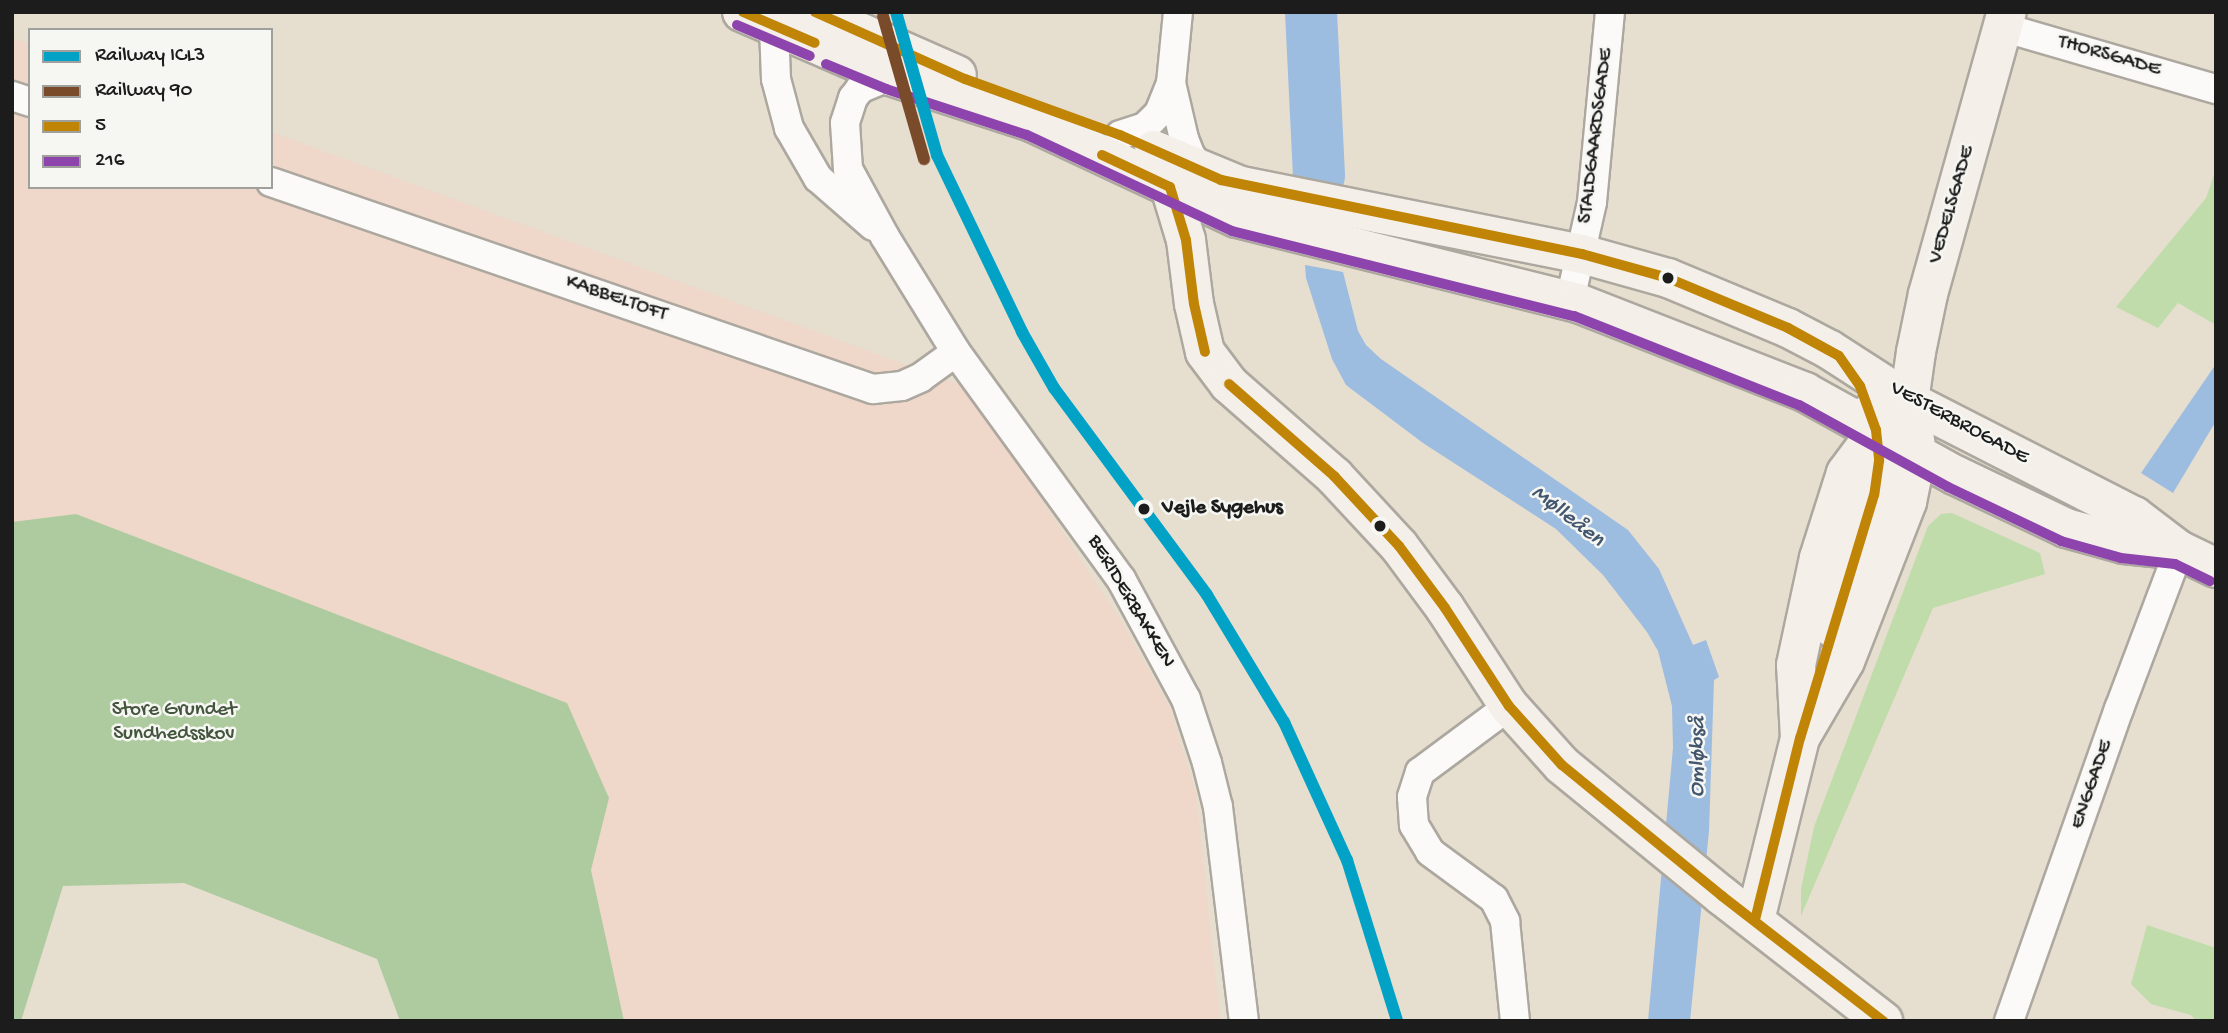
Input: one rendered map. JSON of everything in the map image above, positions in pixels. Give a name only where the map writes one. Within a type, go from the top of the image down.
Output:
[{"type":"main road","name":"VESTERBROGADE","points":[[814,12],[965,79],[1120,135],[1206,174],[1241,186],[1582,254],[1668,278],[1788,328],[1839,356],[1909,401],[2134,516],[2179,550],[2216,568]]},
{"type":"main road","name":"VESTERBROGADE","points":[[765,17],[890,76],[1032,122],[1237,218],[1570,300],[1791,385],[1955,475],[2066,528],[2124,544],[2179,550]]},
{"type":"main road","name":"VEDELSGADE","points":[[1755,920],[1800,737],[1845,661],[1907,502],[1917,453],[1909,401],[1925,306],[2005,20]]},
{"type":"main road","points":[[1170,187],[1186,240],[1205,352],[1229,384],[1334,476],[1399,546],[1445,608],[1509,706],[1562,765],[1722,896],[1883,1021]]},
{"type":"main road","points":[[1800,737],[1874,495],[1879,461],[1876,430],[1860,386],[1839,356]]},
{"type":"main road","points":[[1876,430],[1909,401]]},
{"type":"street","points":[[1120,135],[1144,127],[1159,113],[1171,83],[1178,12]]},
{"type":"street","name":"STALDGAARDSGADE","points":[[1570,300],[1592,202],[1610,12]]},
{"type":"street","name":"BERIDERBAKKEN","points":[[765,17],[779,100],[802,152],[818,178],[885,237]]},
{"type":"street","name":"THORSGADE","points":[[2005,20],[2216,89]]},
{"type":"street","name":"BERIDERBAKKEN","points":[[890,76],[860,89],[853,98],[845,123],[848,169],[885,237],[956,352],[1121,579],[1186,699],[1208,763],[1218,807],[1244,1021]]},
{"type":"street","points":[[1171,83],[1184,139],[1191,156],[1206,174]]},
{"type":"street","name":"KABBELTOFT","points":[[273,183],[873,388],[902,386],[920,378],[956,352]]},
{"type":"street","name":"ENGGADE","points":[[2010,1020],[2179,550]]},
{"type":"street","points":[[1509,706],[1420,772],[1412,797],[1414,825],[1430,852],[1494,900],[1505,921],[1515,1021]]},
{"type":"shaded area","points":[[12,37],[28,43],[28,189],[273,189],[273,133],[969,388],[1127,631],[1170,708],[1196,794],[1220,1021],[624,1021],[591,870],[609,798],[76,514],[12,522]]},
{"type":"green space","points":[[2216,169],[2216,325],[2178,303],[2158,328],[2116,307],[2206,198]]},
{"type":"green space","points":[[1952,513],[2040,553],[2045,574],[1933,608],[1801,916],[1801,889],[1814,827],[1928,526],[1941,514]]},
{"type":"green space","name":"Store Grundet Sundhedsskov","points":[[76,514],[567,703],[609,798],[591,870],[624,1021],[400,1021],[377,959],[184,883],[63,886],[21,1021],[12,1021],[12,522]]},
{"type":"green space","points":[[2147,925],[2216,948],[2216,1021],[2196,1021],[2191,1015],[2151,1004],[2131,984]]},
{"type":"water","name":"Omløbså","points":[[1305,265],[1343,272],[1358,331],[1366,345],[1381,359],[1628,530],[1659,569],[1693,645],[1706,640],[1719,677],[1714,680],[1709,831],[1690,1021],[1648,1021],[1673,748],[1672,706],[1658,651],[1647,632],[1603,575],[1556,529],[1423,443],[1346,385],[1332,359],[1306,278]]},
{"type":"water","points":[[2216,364],[2216,421],[2173,493],[2141,473]]},
{"type":"waterway","name":"Mølleåen","points":[[1311,12],[1319,176]]},
{"type":"rail line","name":"ICL3","points":[[896,12],[937,155],[1022,332],[1054,388],[1207,595],[1284,722],[1347,860],[1397,1021]]},
{"type":"rail line","name":"90","points":[[883,16],[924,159]]},
{"type":"transit line","name":"5","points":[[743,12],[815,43]]},
{"type":"transit line","name":"5","points":[[815,12],[965,79],[1120,135],[1221,180],[1582,254],[1668,278],[1788,328],[1839,356],[1860,386],[1876,430],[1879,461],[1874,495],[1800,738],[1755,920]]},
{"type":"transit line","name":"216","points":[[737,25],[810,56]]},
{"type":"transit line","name":"216","points":[[826,64],[886,89],[1027,135],[1232,231],[1574,316],[1799,405],[1948,487],[2061,541],[2121,558],[2175,564],[2210,581]]},
{"type":"transit line","name":"5","points":[[1102,155],[1170,187],[1186,240],[1194,304],[1205,352]]},
{"type":"transit line","name":"5","points":[[1229,384],[1334,476],[1399,546],[1445,608],[1509,706],[1562,765],[1722,896],[1883,1021]]},
{"type":"place","name":"Vejle Sygehus","points":[[1144,509]]}]
